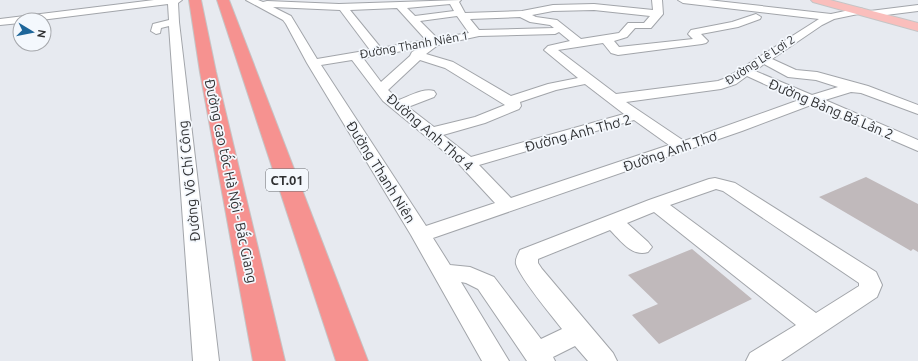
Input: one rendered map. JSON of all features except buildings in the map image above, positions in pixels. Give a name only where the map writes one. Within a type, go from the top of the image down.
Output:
[{"type":"highway","name":"Đường cao tốc Hà Nội - Bắc Giang","points":[[195,0],[269,361]]},
{"type":"highway","name":"CT.01","points":[[222,0],[352,361]]},
{"type":"main road","points":[[817,0],[918,27]]},
{"type":"street","name":"Đường Võ Chí Công","points":[[173,0],[206,361]]},
{"type":"street","points":[[0,22],[177,0]]},
{"type":"street","name":"Đường Thanh Niên 1","points":[[313,63],[470,36],[476,33],[453,0]]},
{"type":"street","points":[[267,4],[343,7],[399,5],[456,0]]},
{"type":"street","points":[[550,50],[552,48],[581,42],[623,35],[632,25],[647,26],[658,14],[657,0]]},
{"type":"street","points":[[683,0],[831,17]]},
{"type":"street","points":[[267,4],[296,6]]},
{"type":"street","name":"Đường Thanh Niên","points":[[267,4],[287,18],[291,23],[313,63],[421,235],[496,361]]},
{"type":"street","points":[[381,89],[396,77],[416,55],[434,42],[399,5]]},
{"type":"street","points":[[343,7],[378,51]]},
{"type":"street","points":[[413,19],[462,15],[522,14],[553,8],[594,7],[658,14]]},
{"type":"street","name":"Đường Lê Lợi 2","points":[[613,99],[720,85],[745,71],[801,33],[831,17],[918,8]]},
{"type":"street","points":[[522,14],[534,20],[553,22],[577,41],[581,42]]},
{"type":"street","points":[[606,39],[615,50],[618,51],[702,41],[694,34],[695,32],[734,25],[756,17]]},
{"type":"street","points":[[156,31],[157,26],[174,22]]},
{"type":"street","points":[[476,33],[564,31]]},
{"type":"street","points":[[532,32],[550,50],[631,112],[648,104]]},
{"type":"street","points":[[416,55],[449,65],[514,104],[514,106],[480,120],[431,133]]},
{"type":"street","name":"Đường Anh Thơ 4","points":[[355,56],[388,98],[468,163],[508,206]]},
{"type":"street","points":[[763,59],[793,74],[817,76],[856,88]]},
{"type":"street","name":"Đường Bàng Bá Lân 2","points":[[745,71],[918,146]]},
{"type":"street","points":[[509,101],[553,86],[588,80]]},
{"type":"street","name":"Đường Anh Thơ","points":[[421,235],[682,147],[811,100],[850,88],[872,92],[918,110]]},
{"type":"street","points":[[397,106],[429,94]]},
{"type":"street","name":"Đường Anh Thơ 2","points":[[468,163],[631,112],[682,147]]},
{"type":"street","points":[[604,361],[534,275],[527,264],[528,255],[656,204],[715,183],[729,187],[868,278],[871,285],[869,292],[814,325],[759,361]]},
{"type":"street","points":[[656,204],[814,325]]},
{"type":"street","points":[[614,222],[641,247]]},
{"type":"street","points":[[442,272],[470,275],[486,283],[539,357],[579,332]]}]
